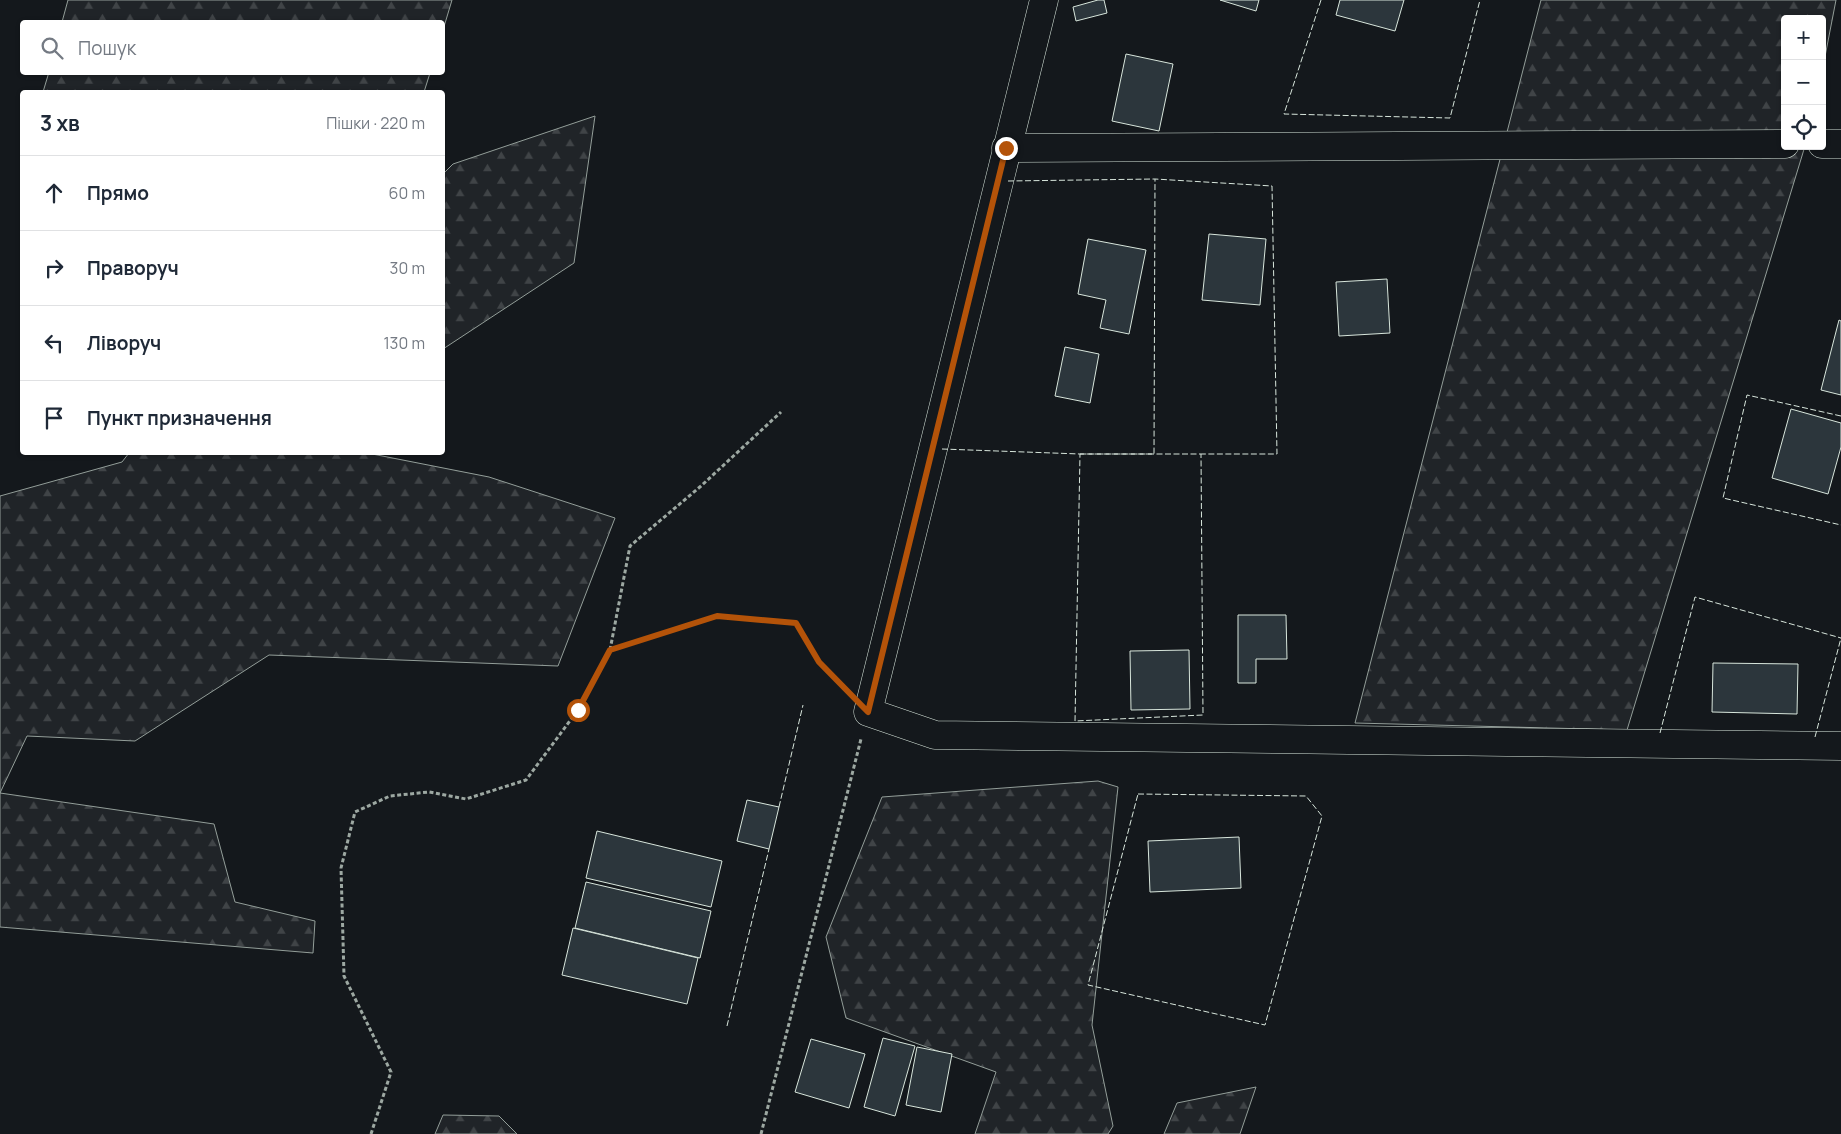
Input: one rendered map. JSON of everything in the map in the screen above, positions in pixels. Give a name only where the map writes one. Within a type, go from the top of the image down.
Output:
[{"type":"street","points":[[1044,0],[868,712],[935,735],[1841,746]]},
{"type":"street","points":[[1006,148],[1781,144]]},
{"type":"street","points":[[1826,144],[1841,144]]},
{"type":"path","points":[[371,1134],[391,1072],[344,976],[342,868],[355,812],[390,796],[429,792],[466,799],[526,780],[578,710],[610,650],[630,546],[701,486],[781,412]]},
{"type":"path","points":[[610,650],[717,616],[796,623],[819,662],[868,712],[761,1134]]},
{"type":"green space","points":[[68,0],[452,0],[445,23],[445,20],[63,20]]},
{"type":"green space","points":[[1541,0],[1836,0],[1826,51],[1826,15],[1781,15],[1781,150],[1804,150],[1627,730],[1355,723]]},
{"type":"green space","points":[[48,75],[429,75],[425,90],[44,90]]},
{"type":"green space","points":[[595,116],[574,263],[445,348],[445,172],[453,164]]},
{"type":"green space","points":[[127,455],[377,455],[489,477],[615,518],[558,666],[269,655],[135,741],[27,736],[0,793],[0,496],[122,462]]},
{"type":"green space","points":[[1098,781],[1118,787],[1092,1025],[1113,1126],[1108,1134],[975,1134],[996,1072],[846,1018],[826,937],[882,797]]},
{"type":"green space","points":[[0,793],[214,824],[235,902],[315,921],[313,953],[0,927]]},
{"type":"green space","points":[[1256,1087],[1240,1134],[1164,1134],[1177,1103]]},
{"type":"green space","points":[[443,1115],[499,1116],[517,1134],[435,1134]]},
{"type":"building","points":[[1104,0],[1107,13],[1076,21],[1073,7]]},
{"type":"building","points":[[1220,0],[1259,0],[1256,11]]},
{"type":"building","points":[[1340,0],[1404,0],[1395,31],[1336,15]]},
{"type":"building","points":[[1126,54],[1173,64],[1159,131],[1112,121]]},
{"type":"building","points":[[1209,234],[1266,239],[1260,305],[1202,300]]},
{"type":"building","points":[[1088,239],[1146,250],[1129,334],[1100,328],[1106,300],[1078,294]]},
{"type":"building","points":[[1387,279],[1390,333],[1339,336],[1336,282]]},
{"type":"building","points":[[1839,320],[1841,321],[1841,395],[1821,390]]},
{"type":"building","points":[[1065,347],[1099,354],[1090,403],[1055,396]]},
{"type":"building","points":[[1791,409],[1841,423],[1841,447],[1828,494],[1772,478]]},
{"type":"building","points":[[1238,615],[1286,615],[1287,659],[1256,659],[1256,683],[1238,683]]},
{"type":"building","points":[[1189,650],[1190,709],[1131,710],[1130,651]]},
{"type":"building","points":[[1713,663],[1798,664],[1797,714],[1712,712]]},
{"type":"building","points":[[747,800],[779,807],[769,849],[737,841]]},
{"type":"building","points":[[597,831],[722,861],[711,907],[586,878]]},
{"type":"building","points":[[1239,837],[1241,888],[1150,892],[1148,841]]},
{"type":"building","points":[[586,882],[711,911],[700,958],[575,928]]},
{"type":"building","points":[[573,928],[698,958],[687,1004],[562,975]]},
{"type":"building","points":[[883,1038],[915,1046],[895,1116],[864,1107]]},
{"type":"building","points":[[811,1039],[865,1054],[849,1108],[795,1092]]},
{"type":"building","points":[[917,1047],[952,1054],[941,1112],[906,1105]]},
{"type":"fence","points":[[1321,0],[1284,114],[1450,118],[1480,0]]},
{"type":"fence","points":[[1008,181],[1155,179]]},
{"type":"fence","points":[[942,449],[1080,454],[1154,454],[1155,179],[1272,186],[1277,454],[1201,454]]},
{"type":"fence","points":[[1841,416],[1747,395],[1723,498],[1841,525]]},
{"type":"fence","points":[[1080,454],[1201,454],[1203,715],[1075,721],[1080,454]]},
{"type":"fence","points":[[1660,733],[1695,597],[1841,638]]},
{"type":"fence","points":[[1815,737],[1841,638]]},
{"type":"fence","points":[[779,807],[803,705]]},
{"type":"fence","points":[[1138,794],[1306,796],[1322,816],[1265,1025],[1088,985],[1138,794]]},
{"type":"fence","points":[[727,1026],[769,849]]},
{"type":"route","points":[[578,710],[610,650],[717,616],[796,623],[819,662],[868,712],[1006,148]]}]
